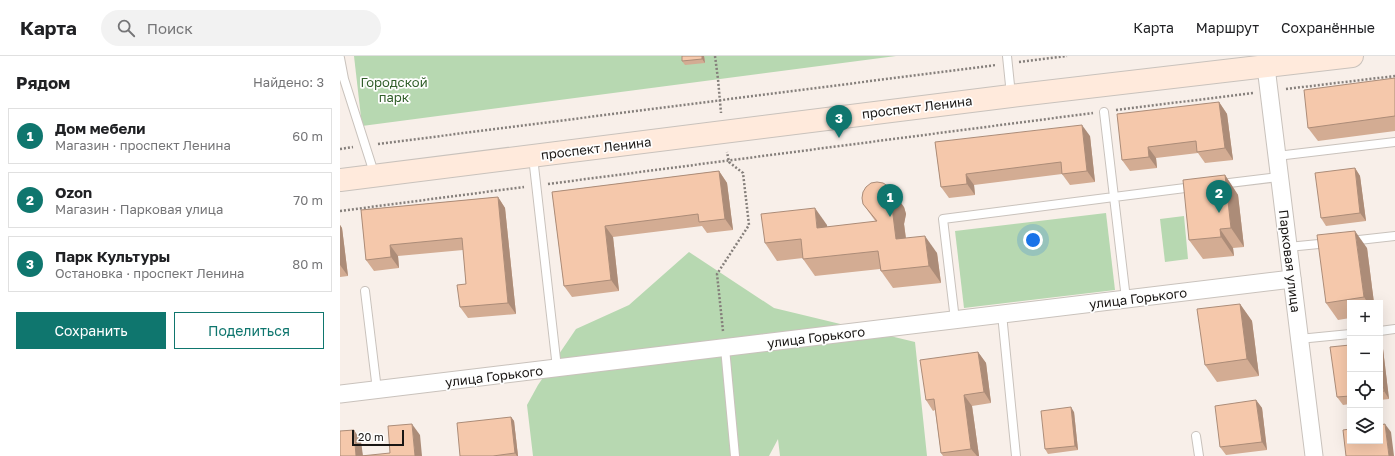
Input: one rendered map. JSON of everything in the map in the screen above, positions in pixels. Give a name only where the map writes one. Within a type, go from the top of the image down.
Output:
[{"type":"main road","name":"проспект Ленина","points":[[340,180],[723,131],[1352,56]]},
{"type":"street","name":"Парковая улица","points":[[1266,67],[1314,456]]},
{"type":"street","name":"улица Горького","points":[[340,394],[1292,279]]},
{"type":"lane","points":[[340,58],[344,78],[375,176]]},
{"type":"lane","points":[[1007,60],[1011,96]]},
{"type":"lane","points":[[1104,112],[1126,299]]},
{"type":"lane","points":[[1277,156],[1395,142]]},
{"type":"lane","points":[[532,156],[557,368]]},
{"type":"lane","points":[[1216,185],[1279,177]]},
{"type":"lane","points":[[955,320],[943,218],[1200,187]]},
{"type":"lane","points":[[1288,247],[1395,236]]},
{"type":"lane","points":[[365,291],[377,390]]},
{"type":"lane","points":[[1002,314],[1016,456]]},
{"type":"lane","points":[[1383,331],[1395,329]]},
{"type":"lane","points":[[1300,339],[1347,334]]},
{"type":"lane","points":[[725,348],[735,456]]},
{"type":"lane","points":[[1196,436],[1199,456]]},
{"type":"path","points":[[715,56],[723,131],[729,162],[743,173],[749,225],[716,274],[725,348]]},
{"type":"path","points":[[340,149],[719,100],[1007,60],[1067,56]]},
{"type":"path","points":[[340,211],[729,162],[1268,91],[1395,76]]},
{"type":"green space","name":"Городской парк","points":[[354,56],[896,56],[362,126]]},
{"type":"green space","points":[[1106,213],[1115,290],[964,308],[955,231]]},
{"type":"green space","points":[[1184,216],[1188,259],[1165,262],[1160,219]]},
{"type":"green space","points":[[689,252],[774,308],[915,342],[927,456],[780,456],[778,439],[769,456],[533,456],[527,405],[538,385],[576,329],[629,305]]},
{"type":"building","points":[[682,56],[702,56],[702,59],[682,61]]},
{"type":"building","points":[[1395,78],[1395,116],[1308,128],[1304,90]]},
{"type":"building","points":[[1219,102],[1225,148],[1197,152],[1196,141],[1148,147],[1149,157],[1122,160],[1117,114]]},
{"type":"building","points":[[1082,125],[1087,171],[1062,174],[1061,162],[966,174],[967,184],[941,187],[935,142]]},
{"type":"building","points":[[1355,168],[1360,213],[1321,218],[1315,173]]},
{"type":"building","points":[[719,171],[725,219],[699,222],[698,214],[605,226],[611,280],[564,286],[552,192]]},
{"type":"building","points":[[1225,175],[1231,228],[1220,229],[1221,237],[1189,240],[1183,180]]},
{"type":"building","points":[[877,182],[888,186],[892,190],[894,196],[892,207],[896,239],[925,236],[929,266],[881,271],[878,251],[803,259],[801,239],[765,243],[761,214],[815,208],[817,228],[877,221],[863,204],[862,198],[866,187],[871,183]]},
{"type":"building","points":[[498,197],[508,303],[460,307],[457,285],[466,284],[462,238],[390,245],[391,257],[366,260],[361,210]]},
{"type":"building","points":[[1355,231],[1364,297],[1326,303],[1317,235]]},
{"type":"building","points":[[1240,304],[1247,359],[1205,365],[1197,309]]},
{"type":"building","points":[[1347,345],[1347,396],[1337,397],[1330,347]]},
{"type":"building","points":[[978,352],[984,392],[964,395],[971,449],[941,453],[934,399],[926,400],[920,360]]},
{"type":"building","points":[[1256,400],[1262,442],[1220,447],[1215,406]]},
{"type":"building","points":[[1071,407],[1075,446],[1045,449],[1041,411]]},
{"type":"building","points":[[511,417],[515,453],[493,456],[460,456],[457,423]]},
{"type":"building","points":[[412,424],[415,456],[361,456],[390,453],[388,426]]},
{"type":"building","points":[[1383,424],[1385,424],[1389,456],[1346,456],[1343,430],[1347,429],[1347,444],[1383,444]]},
{"type":"building","points":[[354,430],[356,456],[340,456],[340,431]]},
{"type":"place","name":"Парк Культуры","points":[[839,138]]},
{"type":"place","name":"Ozon","points":[[1219,213]]},
{"type":"place","name":"Дом мебели","points":[[890,217]]}]
